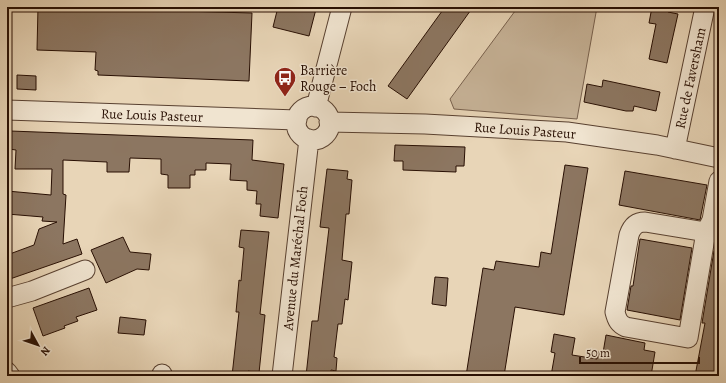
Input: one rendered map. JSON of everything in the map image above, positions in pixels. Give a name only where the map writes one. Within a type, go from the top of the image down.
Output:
[{"type":"street","points":[[316,107],[342,7]]},
{"type":"street","name":"Rue de Faversham","points":[[675,149],[705,7]]},
{"type":"street","points":[[316,107],[325,112],[329,122],[328,130],[325,135],[318,139],[309,139],[300,133],[296,126],[297,120],[299,115],[305,109],[316,107]]},
{"type":"street","name":"Rue Louis Pasteur","points":[[7,110],[297,120]]},
{"type":"street","name":"Rue Louis Pasteur","points":[[329,122],[426,124],[550,131],[602,137],[719,158]]},
{"type":"street","name":"Avenue du Maréchal Foch","points":[[282,376],[309,139]]},
{"type":"street","points":[[706,232],[645,222],[639,222],[634,226],[629,235],[615,312],[616,318],[622,325],[688,338],[706,232],[712,220],[719,181]]},
{"type":"street","points":[[7,298],[32,291],[85,270]]},
{"type":"street","points":[[7,372],[10,376]]},
{"type":"shaded area","points":[[518,7],[597,7],[577,119],[454,109],[450,99]]},
{"type":"building","points":[[38,7],[252,13],[249,81],[98,75],[98,71],[95,70],[96,52],[37,50]]},
{"type":"building","points":[[278,7],[309,7],[316,9],[309,36],[273,27]]},
{"type":"building","points":[[445,7],[473,7],[407,99],[388,86]]},
{"type":"building","points":[[652,7],[669,7],[668,12],[678,14],[667,63],[649,59],[656,24],[649,23]]},
{"type":"building","points":[[17,75],[36,76],[36,90],[17,89]]},
{"type":"building","points":[[603,80],[660,92],[656,111],[634,106],[633,111],[626,111],[584,102],[587,84],[602,87]]},
{"type":"building","points":[[10,131],[253,140],[252,160],[284,164],[278,218],[260,216],[261,204],[256,204],[257,191],[247,190],[247,181],[230,180],[231,164],[206,163],[206,170],[195,170],[195,175],[190,175],[190,188],[168,188],[168,175],[161,174],[161,159],[130,158],[129,172],[107,172],[107,162],[63,160],[63,194],[66,195],[63,244],[77,239],[82,254],[7,280],[7,255],[34,245],[39,229],[57,222],[42,221],[43,217],[7,214],[7,191],[51,195],[52,169],[15,169],[16,150],[9,149]]},
{"type":"building","points":[[395,145],[465,147],[464,166],[456,166],[456,172],[403,170],[403,161],[394,161]]},
{"type":"building","points":[[565,165],[588,168],[564,315],[515,307],[504,376],[466,376],[483,268],[494,270],[496,261],[539,267],[541,252],[551,254]]},
{"type":"building","points":[[327,169],[348,171],[347,179],[352,180],[349,214],[346,214],[342,260],[352,262],[348,300],[345,299],[342,324],[338,324],[334,357],[337,358],[336,371],[331,370],[331,376],[306,376],[312,321],[318,321],[329,228],[320,227]]},
{"type":"building","points":[[625,171],[707,185],[700,220],[619,205]]},
{"type":"building","points":[[241,230],[269,232],[260,314],[265,315],[259,373],[248,371],[248,376],[232,376],[239,312],[236,312],[239,280],[241,281],[244,248],[239,247]]},
{"type":"building","points":[[123,237],[130,252],[151,254],[149,270],[137,269],[106,283],[91,250]]},
{"type":"building","points":[[640,239],[692,248],[680,320],[627,310],[631,286],[633,286]]},
{"type":"building","points":[[714,251],[719,252],[719,376],[695,376],[705,323],[702,323]]},
{"type":"building","points":[[435,277],[448,278],[446,306],[432,304]]},
{"type":"building","points":[[89,288],[97,310],[76,317],[78,321],[64,326],[65,328],[43,336],[33,308]]},
{"type":"building","points":[[120,317],[146,320],[144,335],[118,333]]},
{"type":"building","points":[[554,334],[575,338],[572,355],[597,359],[598,352],[603,353],[606,335],[645,343],[644,350],[655,352],[651,376],[551,376],[555,353],[551,352]]},
{"type":"place","name":"Barrière Rouge – Foch","points":[[285,98]]}]
